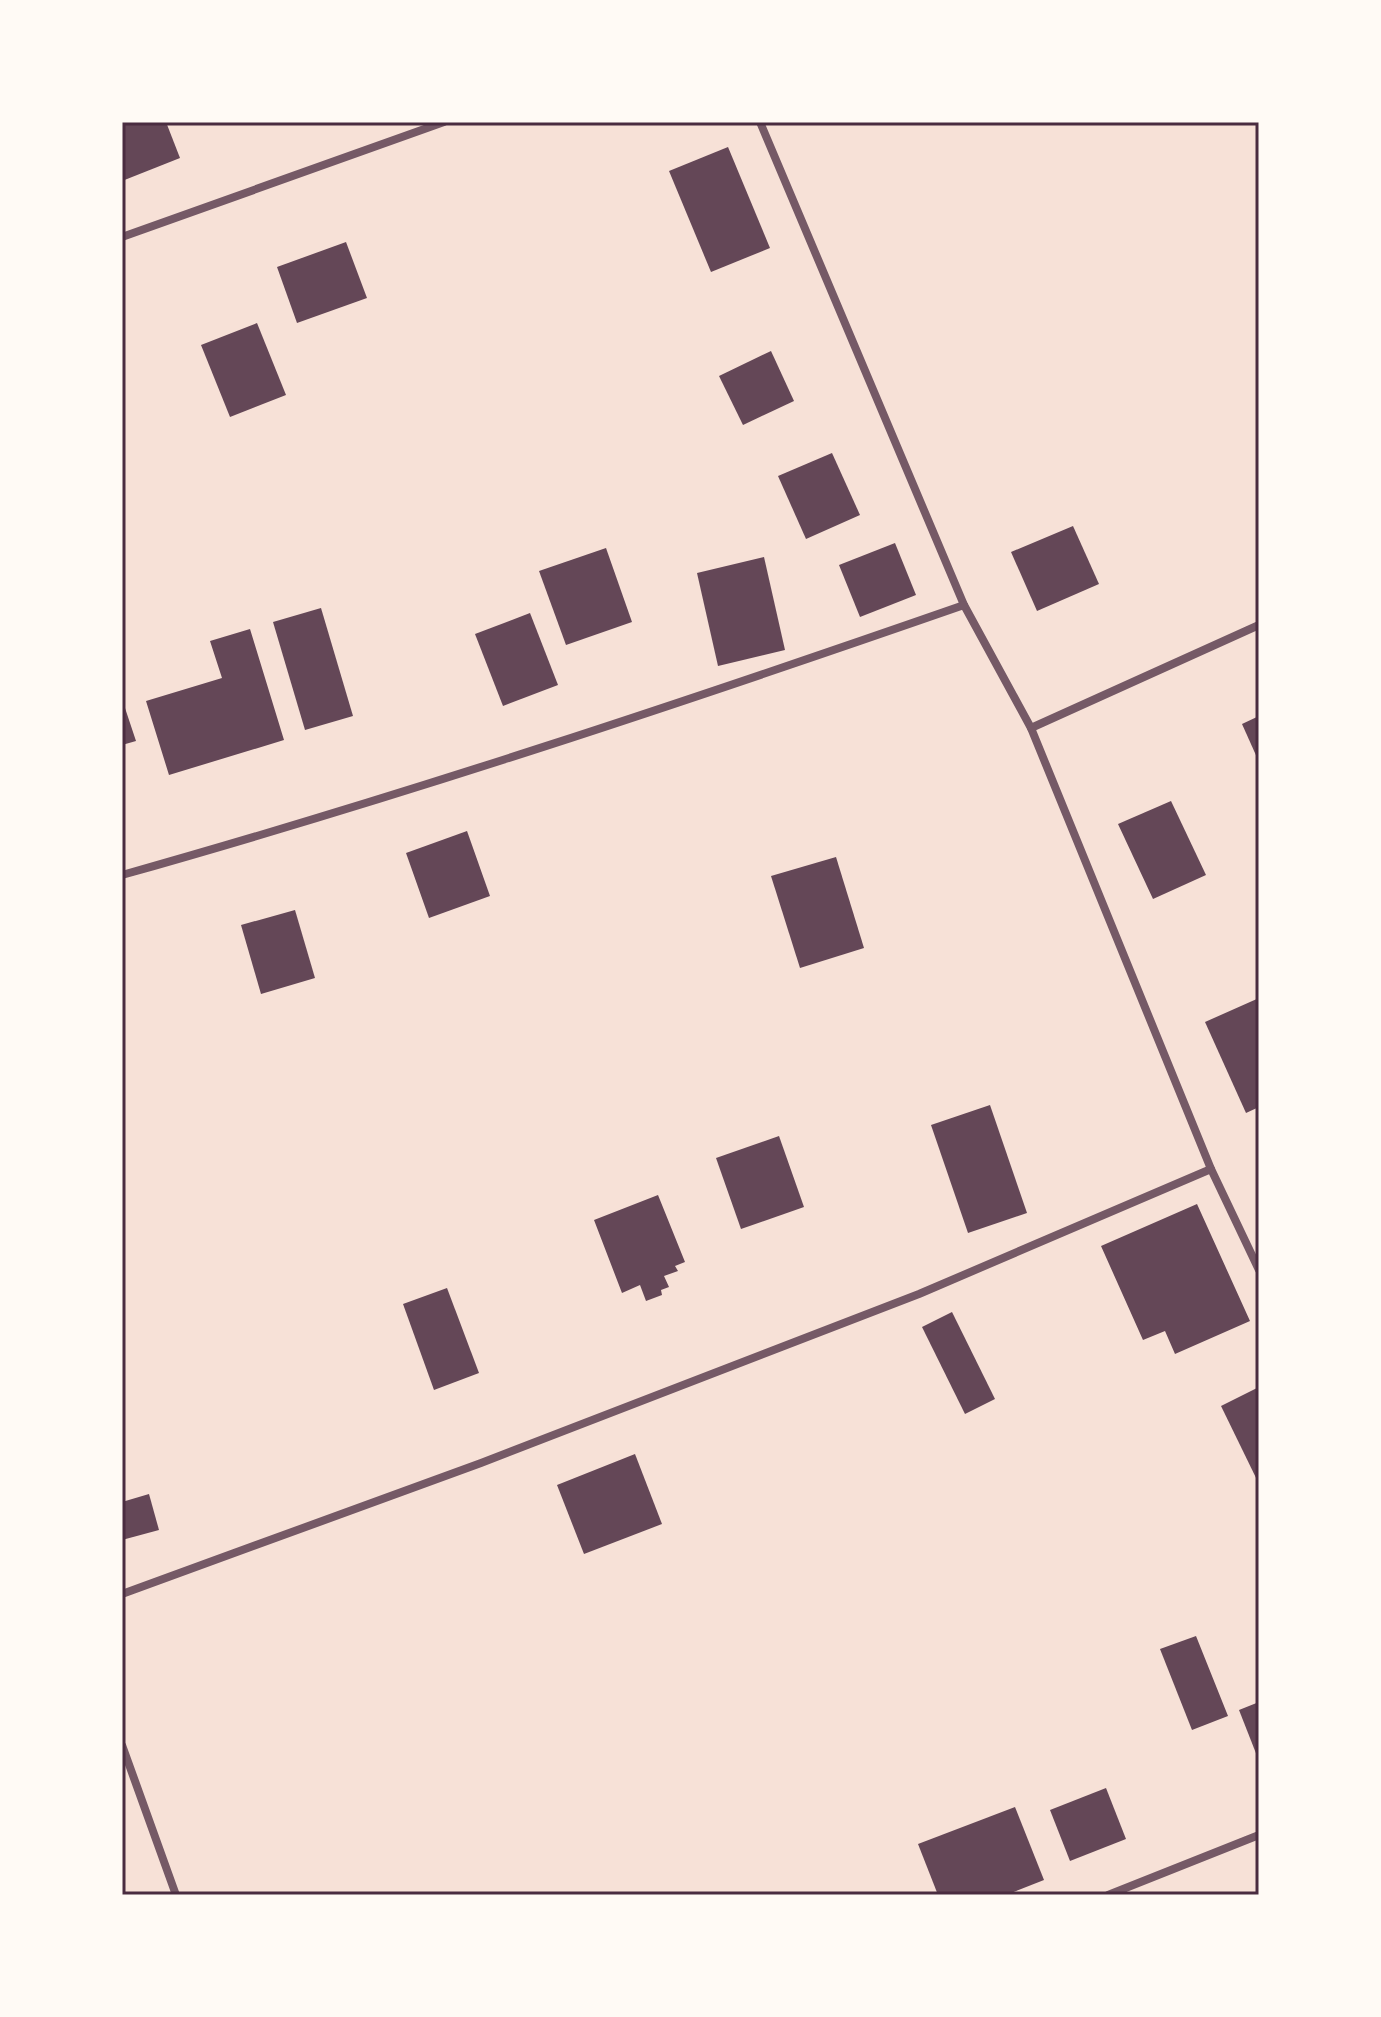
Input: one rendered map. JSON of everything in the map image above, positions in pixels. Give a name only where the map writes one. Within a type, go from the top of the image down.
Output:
[{"type":"street","points":[[122,237],[444,122]]},
{"type":"street","points":[[760,122],[964,605],[1031,728],[1211,1169],[1259,1270]]},
{"type":"street","points":[[122,875],[306,823],[628,722],[964,605]]},
{"type":"street","points":[[1031,728],[1259,625]]},
{"type":"street","points":[[122,1594],[481,1463],[919,1294],[1211,1169]]},
{"type":"street","points":[[122,1745],[176,1895]]},
{"type":"street","points":[[1108,1895],[1259,1835]]},
{"type":"building","points":[[122,122],[166,122],[180,158],[122,181]]},
{"type":"building","points":[[728,147],[770,248],[711,272],[669,171]]},
{"type":"building","points":[[346,242],[367,298],[297,323],[277,267]]},
{"type":"building","points":[[257,323],[286,395],[230,417],[201,345]]},
{"type":"building","points":[[771,351],[794,401],[743,425],[719,376]]},
{"type":"building","points":[[832,453],[860,515],[806,539],[778,476]]},
{"type":"building","points":[[1073,526],[1099,584],[1037,611],[1011,552]]},
{"type":"building","points":[[895,543],[916,595],[860,617],[839,565]]},
{"type":"building","points":[[606,548],[632,622],[566,645],[539,571]]},
{"type":"building","points":[[764,557],[785,650],[718,666],[697,573]]},
{"type":"building","points":[[321,608],[353,716],[305,730],[273,622]]},
{"type":"building","points":[[530,613],[558,685],[503,706],[475,634]]},
{"type":"building","points":[[250,629],[284,740],[169,775],[146,701],[222,678],[210,641]]},
{"type":"building","points":[[122,699],[136,741],[122,745]]},
{"type":"building","points":[[1259,716],[1259,762],[1242,724]]},
{"type":"building","points":[[1171,801],[1206,875],[1153,899],[1118,824]]},
{"type":"building","points":[[467,831],[490,896],[429,918],[406,853]]},
{"type":"building","points":[[836,857],[864,948],[800,968],[771,876]]},
{"type":"building","points":[[295,910],[315,978],[261,994],[241,925]]},
{"type":"building","points":[[1259,998],[1259,1107],[1246,1113],[1205,1022]]},
{"type":"building","points":[[990,1105],[1027,1213],[968,1233],[931,1125]]},
{"type":"building","points":[[779,1136],[804,1207],[741,1229],[716,1158]]},
{"type":"building","points":[[658,1195],[685,1262],[675,1266],[678,1271],[664,1276],[669,1287],[661,1290],[662,1295],[646,1301],[640,1285],[622,1293],[594,1220]]},
{"type":"building","points":[[1197,1204],[1250,1321],[1175,1354],[1165,1331],[1143,1340],[1101,1246]]},
{"type":"building","points":[[447,1288],[479,1373],[434,1390],[403,1304]]},
{"type":"building","points":[[952,1312],[995,1399],[965,1414],[922,1327]]},
{"type":"building","points":[[1259,1387],[1259,1484],[1221,1406]]},
{"type":"building","points":[[635,1454],[662,1524],[584,1554],[557,1485]]},
{"type":"building","points":[[149,1494],[159,1530],[122,1540],[122,1502]]},
{"type":"building","points":[[1196,1636],[1228,1716],[1192,1730],[1160,1649]]},
{"type":"building","points":[[1259,1702],[1259,1761],[1239,1710]]},
{"type":"building","points":[[1106,1788],[1126,1839],[1070,1861],[1050,1810]]},
{"type":"building","points":[[1015,1807],[1044,1880],[1006,1895],[938,1895],[918,1844]]}]
